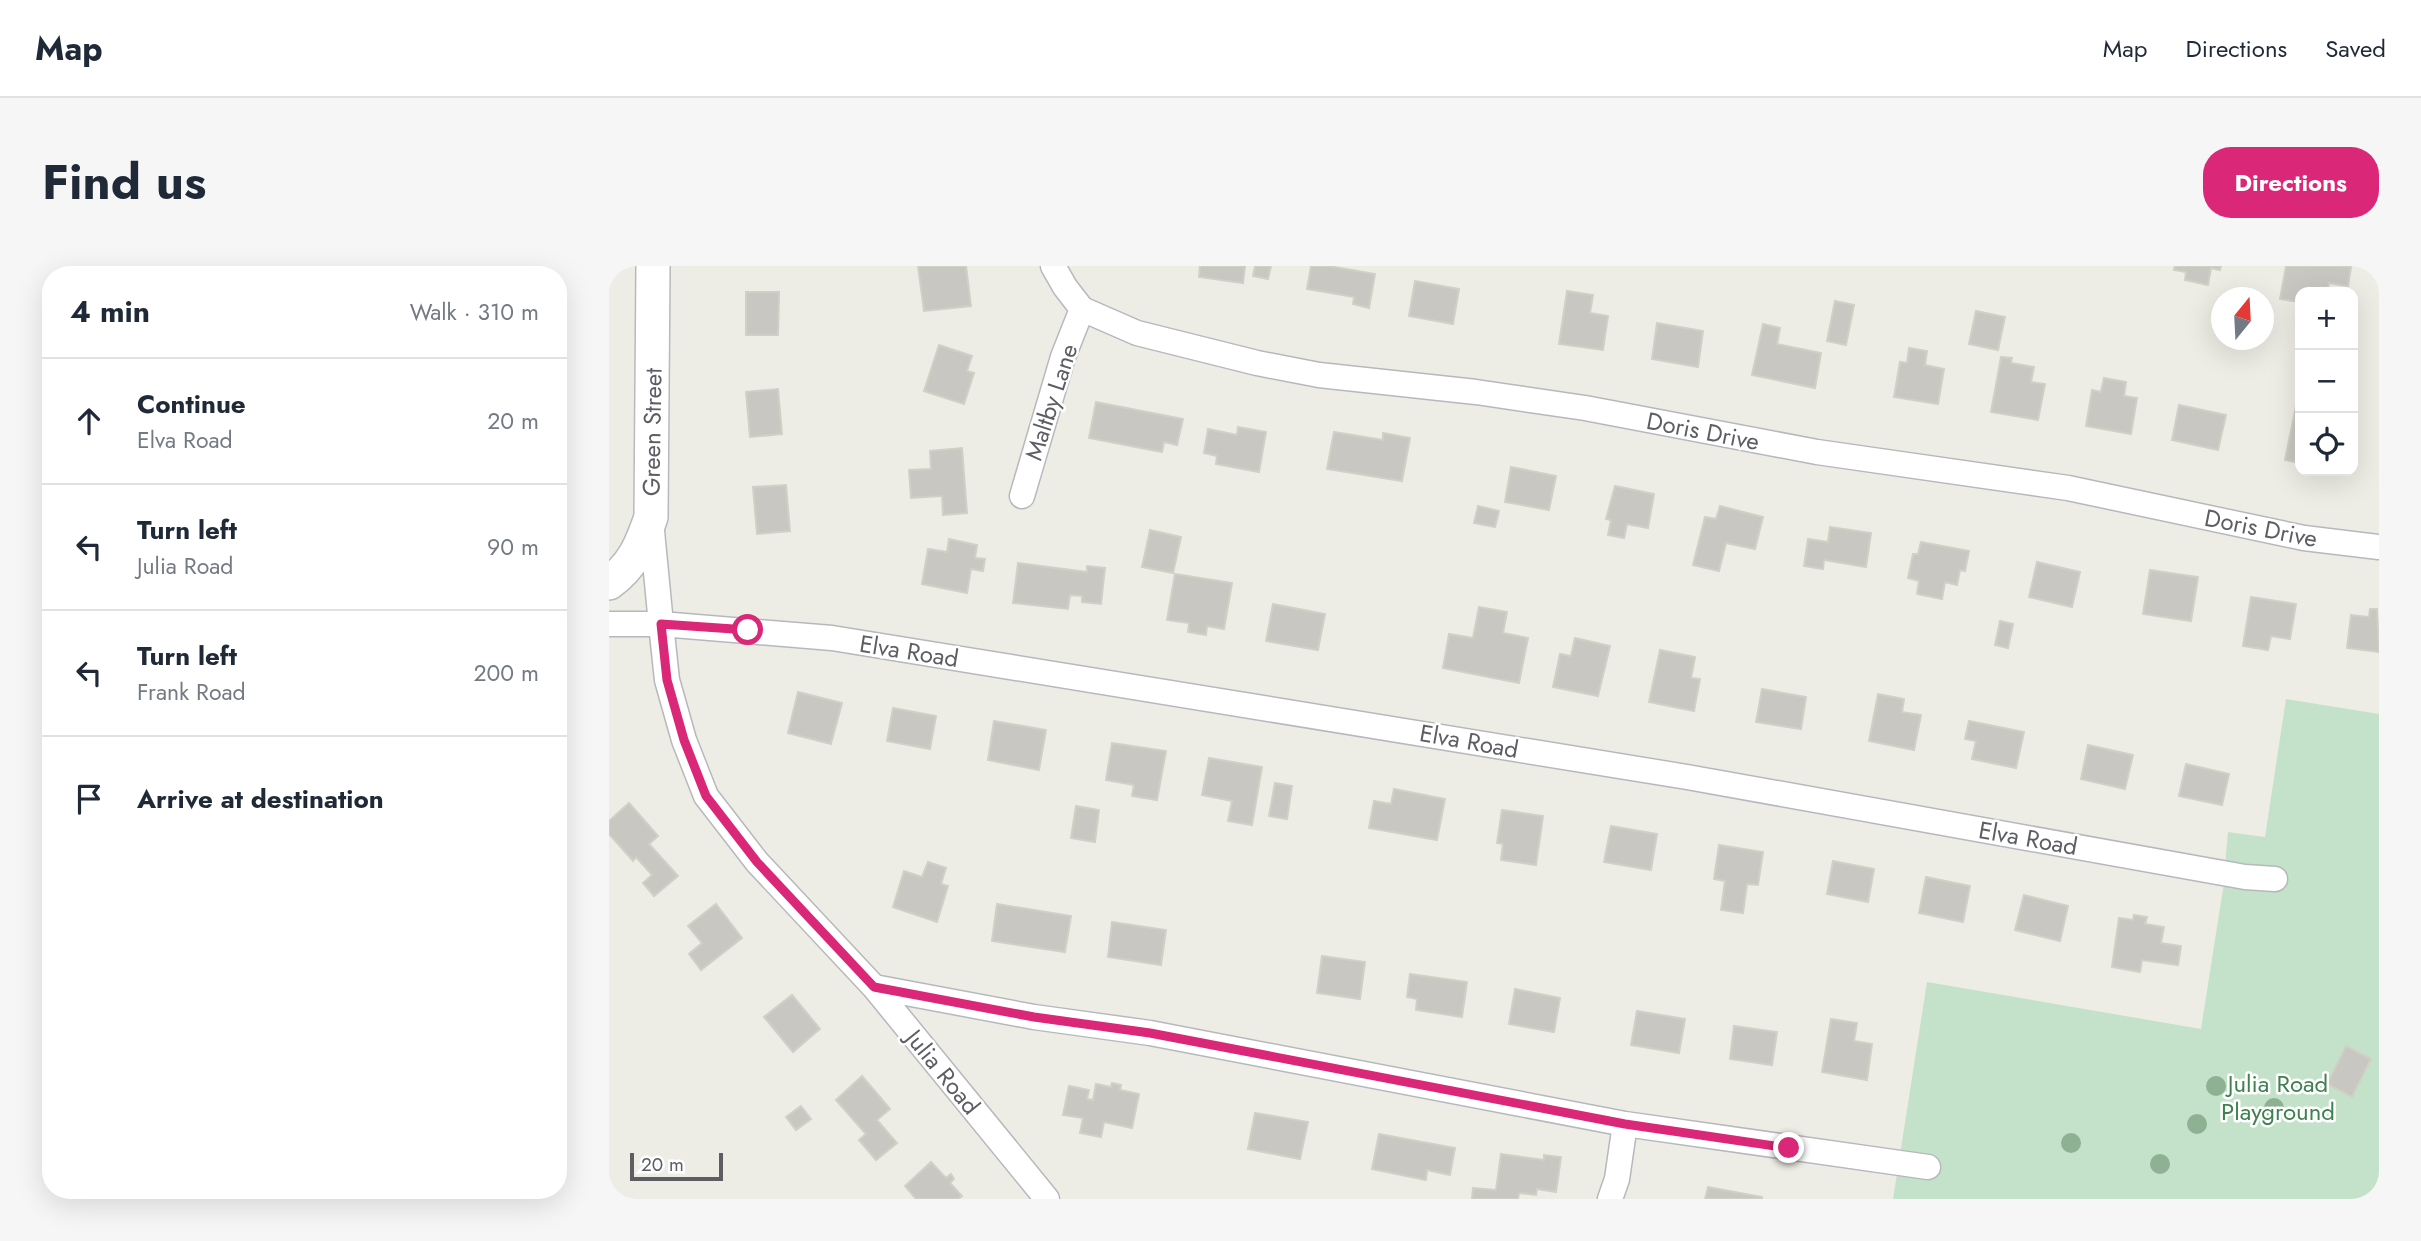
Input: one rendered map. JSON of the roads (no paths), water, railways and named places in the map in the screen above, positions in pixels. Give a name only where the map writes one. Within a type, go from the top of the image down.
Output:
[{"type":"main road","name":"Green Street","points":[[609,583],[623,573],[641,547],[651,517],[653,266]]},
{"type":"street","name":"Doris Drive","points":[[1053,266],[1065,287],[1083,309],[1137,333],[1319,376],[1476,392],[1585,408],[1817,452],[2068,488],[2304,538],[2379,547]]},
{"type":"street","name":"Maltby Lane","points":[[1022,496],[1063,357],[1083,309]]},
{"type":"street","name":"Julia Road","points":[[651,517],[667,680],[684,740],[706,796],[757,862],[874,987],[1047,1199]]},
{"type":"street","points":[[609,624],[661,624]]},
{"type":"street","name":"Elva Road","points":[[661,624],[832,638],[1686,777],[2245,877],[2275,879]]},
{"type":"street","points":[[874,987],[1034,1017],[1150,1033],[1625,1124],[1928,1167]]},
{"type":"street","points":[[1610,1199],[1617,1179],[1625,1124]]},
{"type":"park label","name":"Julia Road Playground","points":[[2278,1097]]}]
